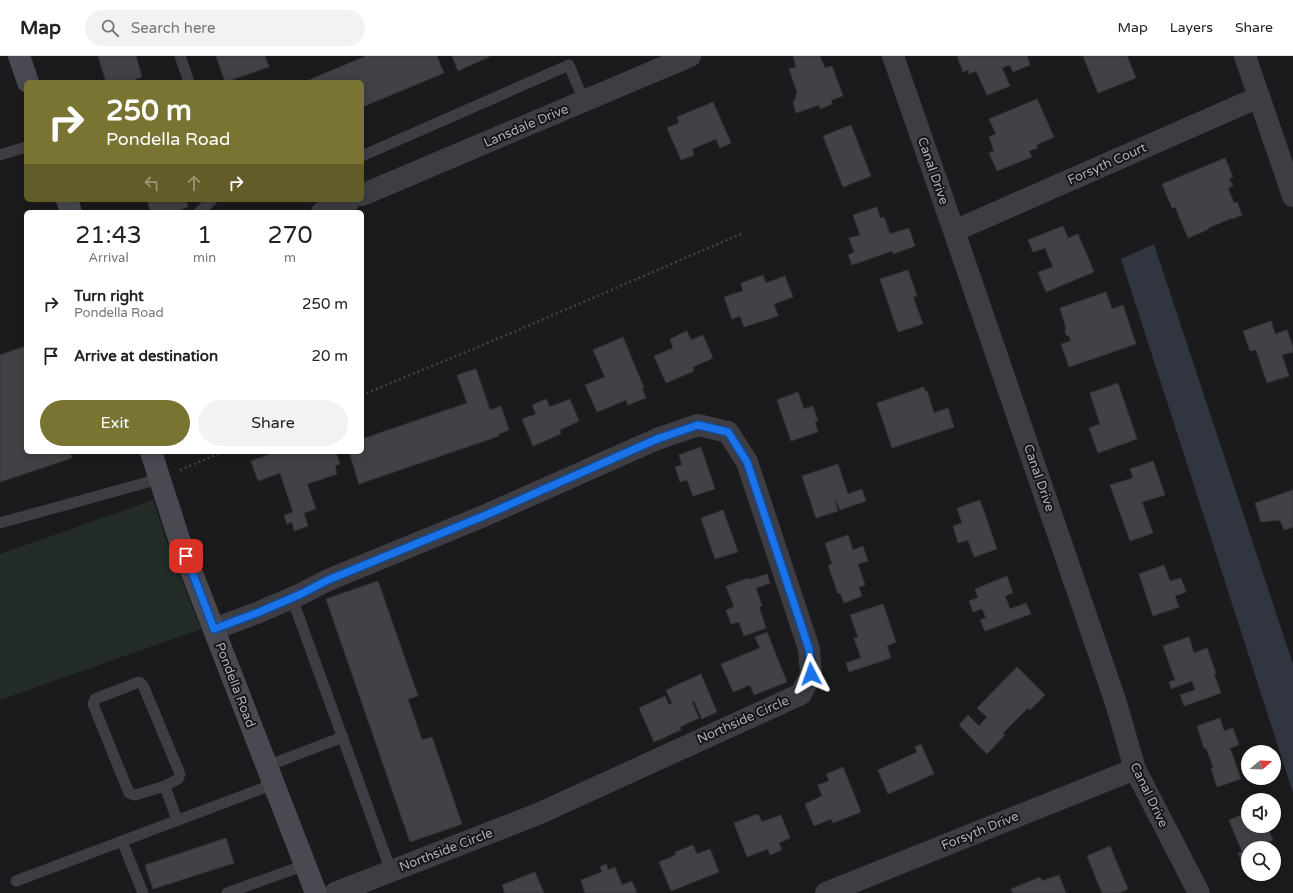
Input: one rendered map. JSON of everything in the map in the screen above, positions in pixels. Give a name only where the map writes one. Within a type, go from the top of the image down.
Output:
[{"type":"main road","points":[[19,56],[27,80]]},
{"type":"main road","name":"Pondella Road","points":[[151,454],[180,542],[316,893]]},
{"type":"street","name":"Lansdale Drive","points":[[364,194],[690,56]]},
{"type":"street","name":"Canal Drive","points":[[893,56],[1113,696],[1135,769],[1199,893]]},
{"type":"street","points":[[1245,56],[1293,196]]},
{"type":"street","name":"Forsyth Court","points":[[954,231],[1259,97]]},
{"type":"street","points":[[327,210],[345,202]]},
{"type":"street","name":"Northside Circle","points":[[214,629],[257,613],[328,580],[486,515],[657,439],[698,425],[728,432],[747,462],[809,649],[811,674],[801,694],[538,814],[335,893]]},
{"type":"street","name":"Forsyth Drive","points":[[826,893],[1135,769]]},
{"type":"lane","points":[[180,56],[188,80]]},
{"type":"lane","points":[[364,155],[569,65],[584,101]]},
{"type":"lane","points":[[0,155],[24,148]]},
{"type":"lane","points":[[201,210],[210,202]]},
{"type":"lane","points":[[0,523],[159,479]]},
{"type":"lane","points":[[292,598],[391,871]]},
{"type":"lane","points":[[139,682],[143,685],[180,774],[178,779],[165,786],[135,795],[129,793],[93,704],[95,699],[139,682]]},
{"type":"lane","points":[[16,881],[177,820],[270,775],[342,737]]},
{"type":"lane","points":[[165,786],[177,820]]},
{"type":"lane","points":[[122,841],[143,893]]},
{"type":"lane","points":[[227,893],[305,865]]},
{"type":"path","points":[[364,394],[514,332],[744,233]]},
{"type":"path","points":[[159,479],[218,454]]},
{"type":"shaded area","points":[[1154,244],[1293,664],[1293,793],[1281,756],[1281,745],[1278,745],[1121,259]]},
{"type":"shaded area","points":[[153,500],[168,546],[201,629],[0,700],[0,554]]},
{"type":"building","points":[[98,56],[136,56],[142,77],[134,80],[105,80]]},
{"type":"building","points":[[216,56],[265,56],[269,67],[231,80],[224,80]]},
{"type":"building","points":[[366,56],[437,56],[444,73],[364,106],[364,80],[309,80]]},
{"type":"building","points":[[452,56],[491,56],[458,71]]},
{"type":"building","points":[[793,56],[820,56],[825,68],[832,66],[843,96],[831,100],[832,104],[820,109],[819,105],[796,113],[793,101],[795,100],[797,92],[789,69],[796,67]]},
{"type":"building","points":[[957,56],[1027,56],[1030,65],[1013,72],[1010,65],[1002,68],[1010,86],[987,95],[976,71],[969,74],[968,70],[963,72]]},
{"type":"building","points":[[1083,56],[1127,56],[1136,78],[1098,93]]},
{"type":"building","points":[[1037,99],[1054,137],[1036,145],[1038,148],[1029,151],[1032,157],[997,171],[989,153],[994,151],[989,137],[996,134],[989,119]]},
{"type":"building","points":[[713,102],[731,143],[720,148],[716,139],[692,149],[694,155],[681,160],[667,128],[679,123],[677,117]]},
{"type":"building","points":[[851,125],[871,176],[843,187],[823,136]]},
{"type":"building","points":[[1225,158],[1233,177],[1229,179],[1233,186],[1228,188],[1234,203],[1237,202],[1242,215],[1208,228],[1209,229],[1188,238],[1175,207],[1172,208],[1162,184]]},
{"type":"building","points":[[148,202],[187,202],[188,207],[180,210],[150,210]]},
{"type":"building","points":[[877,207],[880,218],[884,217],[890,234],[909,228],[915,246],[893,254],[892,251],[852,265],[848,255],[854,252],[849,238],[860,235],[853,215]]},
{"type":"building","points":[[1063,226],[1068,238],[1078,234],[1094,272],[1046,292],[1038,272],[1053,267],[1045,248],[1033,252],[1028,240]]},
{"type":"building","points":[[908,270],[917,296],[913,297],[923,324],[898,332],[880,279]]},
{"type":"building","points":[[763,275],[766,283],[785,276],[793,297],[774,304],[778,316],[744,327],[740,316],[732,319],[724,297],[743,291],[741,283]]},
{"type":"building","points":[[1106,292],[1112,309],[1123,305],[1136,344],[1069,367],[1061,344],[1071,341],[1069,336],[1066,335],[1066,328],[1060,308]]},
{"type":"building","points":[[1271,321],[1275,334],[1287,330],[1293,347],[1293,352],[1282,355],[1289,376],[1267,383],[1256,350],[1250,351],[1243,331]]},
{"type":"building","points":[[687,331],[691,340],[703,335],[713,358],[693,367],[694,371],[666,383],[654,356],[673,348],[670,339]]},
{"type":"building","points":[[623,337],[644,388],[642,389],[646,398],[628,405],[626,400],[597,412],[585,385],[605,377],[593,350]]},
{"type":"building","points":[[24,347],[24,454],[71,454],[72,458],[0,482],[0,355]]},
{"type":"building","points":[[476,369],[490,410],[501,406],[509,430],[498,434],[499,436],[359,484],[350,454],[364,454],[364,438],[467,403],[457,375]]},
{"type":"building","points":[[1118,383],[1137,439],[1098,453],[1089,428],[1100,424],[1090,393]]},
{"type":"building","points":[[924,387],[925,391],[927,391],[934,413],[948,408],[954,427],[892,448],[877,403]]},
{"type":"building","points":[[798,392],[804,409],[813,406],[818,421],[815,422],[818,432],[791,441],[777,400]]},
{"type":"building","points":[[546,399],[550,407],[570,399],[579,421],[560,430],[561,434],[533,446],[522,419],[536,414],[532,405]]},
{"type":"building","points":[[701,447],[715,489],[693,496],[687,480],[680,482],[675,467],[682,465],[679,455]]},
{"type":"building","points":[[270,454],[337,454],[340,464],[335,466],[337,474],[307,484],[316,509],[304,513],[308,526],[294,531],[292,522],[287,524],[284,515],[293,512],[280,473],[258,481],[251,461]]},
{"type":"building","points":[[1153,461],[1165,495],[1142,502],[1153,533],[1130,541],[1110,485],[1133,478],[1130,469]]},
{"type":"building","points":[[838,464],[848,494],[862,489],[866,501],[840,510],[835,500],[838,511],[816,518],[802,476]]},
{"type":"building","points":[[1293,490],[1293,527],[1284,530],[1280,520],[1261,522],[1255,503]]},
{"type":"building","points":[[980,500],[997,549],[974,557],[968,540],[958,543],[953,526],[962,523],[957,508]]},
{"type":"building","points":[[723,510],[738,552],[715,559],[701,518]]},
{"type":"building","points":[[848,535],[853,550],[863,546],[868,561],[858,564],[865,585],[859,587],[862,596],[844,603],[840,593],[838,594],[828,565],[832,564],[825,543]]},
{"type":"building","points":[[1164,565],[1170,581],[1181,578],[1186,592],[1175,596],[1179,607],[1153,616],[1139,574]]},
{"type":"building","points":[[767,574],[770,583],[756,588],[762,606],[759,607],[766,628],[744,636],[739,622],[731,624],[726,610],[734,607],[726,586],[749,578],[749,580]]},
{"type":"building","points":[[1007,576],[1013,593],[1005,596],[1010,609],[1026,603],[1031,614],[985,631],[980,620],[986,618],[982,609],[973,612],[969,601],[978,598],[975,589]]},
{"type":"building","points":[[378,581],[418,696],[408,699],[422,740],[432,737],[462,824],[410,842],[326,599]]},
{"type":"building","points":[[883,604],[896,642],[887,646],[891,658],[849,672],[846,663],[861,658],[854,638],[858,637],[850,615]]},
{"type":"building","points":[[767,632],[787,682],[754,695],[750,685],[733,692],[721,664],[760,648],[755,637]]},
{"type":"building","points":[[1189,637],[1194,653],[1207,648],[1221,693],[1184,706],[1180,695],[1195,690],[1192,681],[1171,689],[1169,682],[1175,680],[1163,646]]},
{"type":"building","points":[[1017,667],[1045,695],[1030,710],[1028,708],[1003,733],[1005,735],[987,754],[959,725],[968,715],[979,726],[987,717],[977,708]]},
{"type":"building","points":[[701,674],[717,712],[702,719],[694,701],[692,702],[699,718],[680,727],[681,730],[654,742],[639,708],[665,696],[669,705],[672,703],[666,690]]},
{"type":"building","points":[[1220,718],[1224,731],[1233,728],[1239,745],[1230,748],[1241,779],[1217,787],[1211,768],[1213,767],[1206,748],[1204,748],[1197,726]]},
{"type":"building","points":[[921,744],[934,774],[888,794],[878,770],[917,752],[915,747]]},
{"type":"building","points":[[843,767],[861,812],[833,823],[831,819],[814,826],[805,804],[822,796],[818,785],[829,781],[826,774]]},
{"type":"building","points":[[758,814],[762,822],[781,815],[790,838],[779,843],[782,850],[770,855],[768,849],[747,857],[734,823]]},
{"type":"building","points":[[1241,815],[1241,833],[1270,833],[1273,840],[1241,841],[1241,850],[1229,820]]},
{"type":"building","points":[[226,838],[234,863],[153,889],[145,865]]},
{"type":"building","points":[[693,845],[697,854],[710,849],[719,872],[671,891],[659,862],[676,855],[675,852]]},
{"type":"building","points":[[1110,846],[1128,889],[1119,893],[1102,893],[1087,856]]},
{"type":"building","points":[[1241,852],[1241,860],[1238,853]]},
{"type":"building","points":[[606,864],[608,870],[615,867],[622,885],[632,881],[637,893],[585,893],[581,880],[602,872],[600,867]]},
{"type":"building","points":[[535,872],[544,893],[505,893],[502,885]]},
{"type":"building","points":[[1059,875],[1066,893],[1013,893],[1011,889],[1040,877],[1042,881]]},
{"type":"route","points":[[186,556],[214,629],[257,613],[301,594],[328,580],[486,515],[657,439],[698,425],[728,432],[747,462],[809,649],[811,674]]}]
